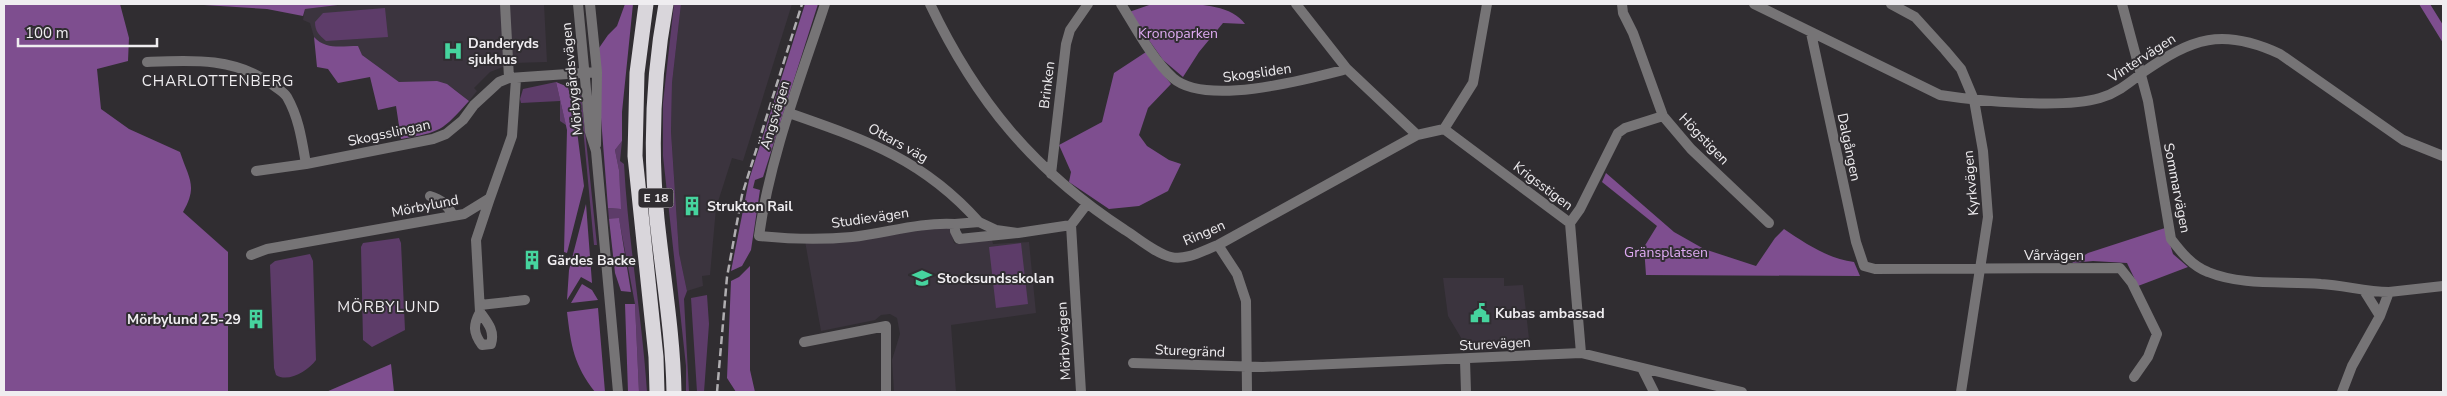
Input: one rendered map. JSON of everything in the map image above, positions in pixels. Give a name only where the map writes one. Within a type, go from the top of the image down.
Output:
[{"type":"highway","name":"E 18","points":[[646,4],[637,73],[635,156],[656,358],[657,392]]},
{"type":"highway","name":"E 18","points":[[666,4],[655,75],[653,155],[657,218],[673,357],[674,392]]},
{"type":"street","points":[[505,4],[512,78],[512,136],[476,240],[480,309],[525,300]]},
{"type":"street","name":"Mörbygårdsvägen","points":[[578,4],[590,132],[596,151]]},
{"type":"street","name":"Mörbygårdsvägen","points":[[590,4],[597,72],[598,134],[596,151],[618,392]]},
{"type":"street","name":"Ängsvägen","points":[[759,236],[764,200],[789,113],[825,4]]},
{"type":"street","name":"Ringen","points":[[930,4],[963,68],[1013,134],[1051,174],[1088,204],[1171,257],[1188,256],[1218,244],[1417,135],[1444,129]]},
{"type":"street","name":"Brinken","points":[[1051,174],[1066,44],[1070,30],[1088,4]]},
{"type":"street","name":"Skogsliden","points":[[1121,4],[1161,65],[1174,79],[1194,88],[1218,92],[1284,84],[1347,69]]},
{"type":"street","points":[[1296,4],[1347,69],[1417,135]]},
{"type":"street","points":[[1444,129],[1474,83],[1487,4]]},
{"type":"street","name":"Högstigen","points":[[1622,4],[1623,13],[1633,32],[1663,116],[1691,149],[1770,222]]},
{"type":"street","name":"Vintervägen","points":[[1754,4],[1811,34],[1940,96],[1974,100],[2082,101],[2100,98],[2122,89],[2182,47],[2201,40],[2236,39],[2265,47],[2294,63],[2403,140],[2443,156]]},
{"type":"street","name":"Kyrkvägen","points":[[1891,4],[1915,17],[1945,50],[1961,69],[1974,100],[1988,200],[1988,216],[1961,392]]},
{"type":"street","name":"Sommarvägen","points":[[2122,4],[2142,74],[2171,239],[2185,256],[2205,271],[2225,278],[2323,284],[2365,292],[2389,292],[2443,286]]},
{"type":"street","name":"Dalgången","points":[[1811,34],[1856,242],[1864,266]]},
{"type":"street","points":[[147,62],[186,60],[222,63],[245,69],[266,80],[286,95],[298,118],[306,164]]},
{"type":"street","points":[[512,78],[597,72]]},
{"type":"street","name":"Skogsslingan","points":[[256,171],[306,164],[432,139],[446,134],[463,120],[490,88],[512,78]]},
{"type":"street","name":"Ottars väg","points":[[789,113],[853,134],[906,160],[931,177],[979,222]]},
{"type":"street","points":[[1570,223],[1580,209],[1618,133],[1624,128],[1663,116]]},
{"type":"street","name":"Krigsstigen","points":[[1444,129],[1570,223],[1581,353]]},
{"type":"street","points":[[430,196],[437,198],[446,205],[453,215]]},
{"type":"street","name":"Mörbylund","points":[[250,255],[267,249],[464,214],[490,198]]},
{"type":"street","points":[[1071,225],[1088,204]]},
{"type":"street","name":"Studievägen","points":[[759,236],[803,238],[852,237],[931,223],[979,222],[996,230],[1018,233]]},
{"type":"street","name":"Studievägen","points":[[955,224],[955,231],[960,239],[1071,225]]},
{"type":"street","name":"Mörbyvägen","points":[[1071,225],[1081,392]]},
{"type":"street","points":[[1218,244],[1237,274],[1246,301],[1245,367],[1247,392]]},
{"type":"street","name":"Vårvägen","points":[[1864,266],[1875,269],[2120,268],[2132,284],[2157,334],[2148,357],[2134,377]]},
{"type":"street","points":[[2365,292],[2380,316]]},
{"type":"street","points":[[2342,392],[2352,366],[2380,316],[2389,292]]},
{"type":"street","points":[[804,342],[886,326],[886,392]]},
{"type":"street","name":"Sturevägen","points":[[1245,367],[1465,360],[1581,353],[1742,392]]},
{"type":"street","points":[[1465,360],[1466,392]]},
{"type":"street","name":"Sturegränd","points":[[1133,363],[1245,367]]},
{"type":"street","points":[[1642,368],[1654,392]]},
{"type":"shaded area","name":"Danderyds sjukhus","points":[[346,4],[544,4],[547,62],[513,63],[490,72],[474,88],[477,91],[469,101],[454,89],[399,82],[362,55],[321,45],[314,37],[310,23],[303,20],[305,9]]},
{"type":"shaded area","points":[[674,4],[681,4],[672,83],[671,132],[679,253],[687,291],[684,299],[689,392],[686,392],[686,366],[663,156],[663,103]]},
{"type":"shaded area","points":[[681,4],[792,4],[743,161],[732,158],[716,208],[710,275],[702,276],[703,286],[687,291],[679,253],[671,132],[672,83]]},
{"type":"shaded area","points":[[385,8],[388,37],[326,41],[319,35],[316,28],[315,22],[323,13]]},
{"type":"shaded area","points":[[556,82],[566,125],[560,121],[560,101],[521,103],[520,99],[523,89]]},
{"type":"shaded area","points":[[575,85],[581,92],[597,245],[594,245],[582,117]]},
{"type":"shaded area","points":[[622,141],[620,161],[624,164],[647,392],[639,392],[635,304],[619,219],[609,219],[608,208],[620,209],[619,170],[615,150]]},
{"type":"shaded area","name":"Stocksundsskolan","points":[[950,226],[954,243],[957,244],[992,240],[993,244],[1029,242],[1036,313],[951,325],[956,392],[894,392],[892,360],[900,334],[897,318],[890,314],[881,315],[875,320],[821,331],[805,241]]},
{"type":"shaded area","points":[[399,238],[401,243],[405,330],[372,347],[363,340],[361,247],[363,243]]},
{"type":"shaded area","points":[[1021,243],[1028,304],[996,308],[989,247]]},
{"type":"shaded area","points":[[310,254],[313,261],[316,360],[298,375],[286,378],[281,377],[276,375],[274,368],[270,265],[275,261]]},
{"type":"shaded area","points":[[1443,278],[1504,278],[1504,286],[1523,285],[1530,348],[1469,351],[1448,316]]},
{"type":"shaded area","points":[[707,295],[709,324],[704,392],[697,392],[691,298]]},
{"type":"green space","points":[[4,4],[120,4],[129,38],[128,61],[97,69],[101,109],[129,129],[180,152],[189,176],[191,189],[188,203],[183,212],[228,252],[228,392],[4,392]]},
{"type":"green space","points":[[188,4],[346,4],[305,9],[303,16],[267,9]]},
{"type":"green space","points":[[625,4],[633,4],[622,112],[622,141],[615,150],[619,170],[621,209],[608,208],[601,118],[599,48],[617,26]]},
{"type":"green space","points":[[805,4],[818,4],[763,177],[755,180],[753,188],[760,190],[751,250],[742,266],[731,271],[749,180]]},
{"type":"green space","name":"Kronoparken","points":[[1152,4],[1190,4],[1216,7],[1237,16],[1245,24],[1223,23],[1199,52],[1183,77],[1163,60],[1129,12]]},
{"type":"green space","points":[[2419,4],[2430,4],[2443,25],[2443,43]]},
{"type":"green space","points":[[314,37],[329,46],[358,46],[362,55],[399,82],[437,81],[447,84],[469,101],[453,119],[440,129],[401,139],[396,106],[378,110],[370,77],[338,83],[328,69],[317,67]]},
{"type":"green space","points":[[1146,52],[1171,84],[1148,108],[1139,135],[1147,146],[1169,160],[1181,164],[1168,191],[1139,206],[1109,209],[1069,182],[1071,172],[1059,145],[1102,122],[1114,73]]},
{"type":"green space","points":[[556,82],[568,87],[575,115],[584,186],[567,253],[564,252],[567,130]]},
{"type":"green space","name":"Gränsplatsen","points":[[1606,173],[1674,232],[1704,249],[1756,266],[1775,238],[1784,229],[1826,254],[1854,262],[1860,276],[1646,275],[1644,247],[1657,226],[1602,182]]},
{"type":"green space","points":[[586,204],[592,283],[581,277],[567,300],[569,270]]},
{"type":"green space","points":[[619,218],[631,292],[621,291],[615,273],[609,219]]},
{"type":"green space","points":[[2165,228],[2173,254],[2188,267],[2138,286],[2127,263],[2093,261],[2072,263],[2088,253]]},
{"type":"green space","points":[[750,266],[750,370],[755,392],[736,392],[727,378],[731,281],[739,277]]},
{"type":"green space","points":[[582,284],[592,290],[598,300],[571,303]]},
{"type":"green space","points":[[625,304],[635,304],[639,392],[628,392]]},
{"type":"green space","points":[[598,308],[605,392],[595,392],[582,373],[572,345],[567,312]]},
{"type":"green space","points":[[391,364],[394,392],[326,392]]},
{"type":"railway","points":[[717,392],[727,277],[742,195],[802,4]]},
{"type":"place","name":"Danderyds sjukhus","points":[[453,51]]},
{"type":"place","name":"Strukton Rail","points":[[692,206]]},
{"type":"place","name":"Gärdes Backe","points":[[532,260]]},
{"type":"place","name":"Stocksundsskolan","points":[[922,278]]},
{"type":"place","name":"Kubas ambassad","points":[[1480,313]]},
{"type":"place","name":"Mörbylund 25-29","points":[[256,319]]},
{"type":"district","name":"CHARLOTTENBERG","points":[[218,81]]},
{"type":"district","name":"MÖRBYLUND","points":[[389,307]]}]
